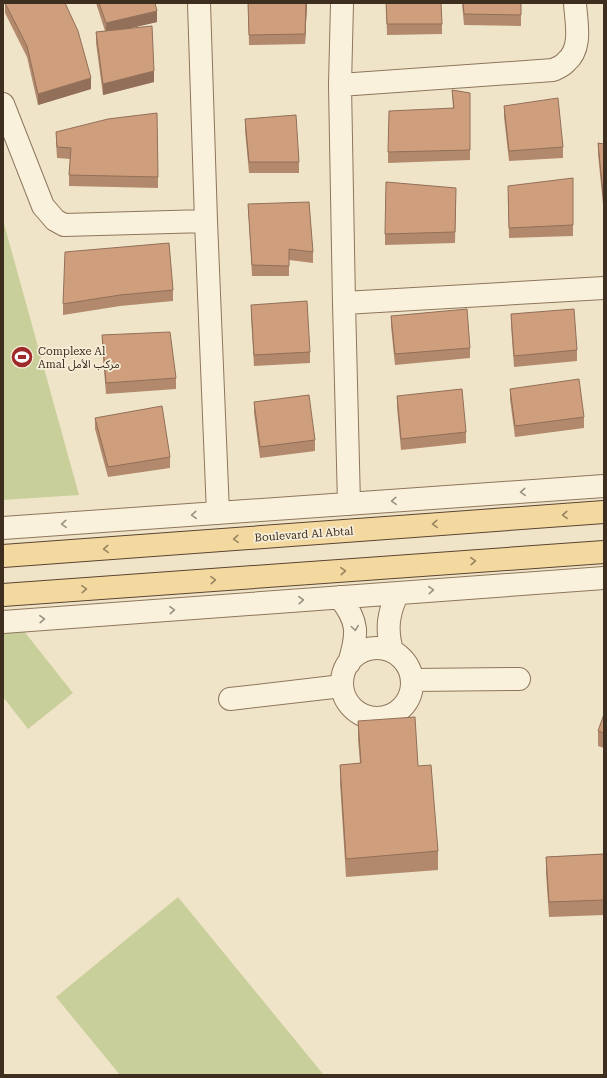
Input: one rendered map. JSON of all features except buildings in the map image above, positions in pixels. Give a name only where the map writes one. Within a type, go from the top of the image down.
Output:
[{"type":"main road","name":"Boulevard Al Abtal","points":[[3,556],[604,512]]},
{"type":"main road","points":[[3,595],[604,552]]},
{"type":"street","points":[[199,3],[218,513]]},
{"type":"street","points":[[342,3],[340,85],[349,504]]},
{"type":"street","points":[[340,85],[552,70],[566,63],[573,54],[578,40],[575,3]]},
{"type":"street","points":[[3,104],[43,206],[55,220],[64,225],[206,221]]},
{"type":"street","points":[[344,303],[604,288]]},
{"type":"street","points":[[3,528],[604,486]]},
{"type":"street","points":[[3,622],[604,578]]},
{"type":"street","points":[[392,651],[389,640],[389,616],[392,604],[398,593]]},
{"type":"street","points":[[339,597],[348,608],[354,621],[356,635],[349,663],[343,674],[342,686],[345,698],[352,708],[362,715],[374,718],[386,717],[397,712],[406,704],[411,692],[412,680],[409,669],[402,658],[392,651],[380,648],[368,649],[357,654],[349,663]]},
{"type":"street","points":[[412,680],[519,679]]},
{"type":"street","points":[[230,699],[342,686]]},
{"type":"green space","name":"Complexe Al Amal مركب الأمل","points":[[3,220],[79,495],[3,500]]},
{"type":"green space","points":[[16,621],[73,693],[28,729],[3,697],[3,631]]},
{"type":"green space","points":[[178,897],[323,1074],[120,1075],[56,997]]},
{"type":"place","name":"Complexe Al Amal مركب الأمل","points":[[22,357]]}]
